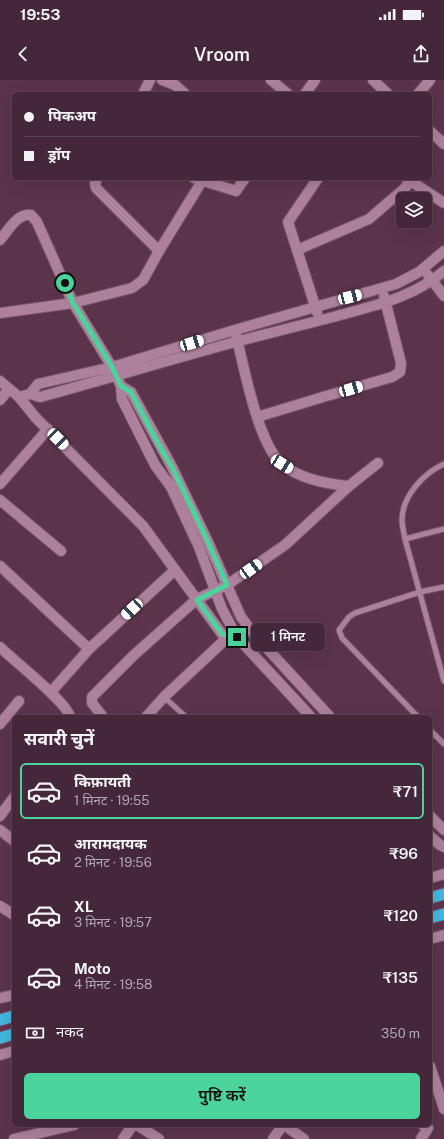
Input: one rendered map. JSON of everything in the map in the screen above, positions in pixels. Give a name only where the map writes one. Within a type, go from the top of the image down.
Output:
[{"type":"highway","points":[[432,897],[444,894]]},
{"type":"highway","points":[[432,917],[444,914]]},
{"type":"highway","points":[[0,1020],[12,1017]]},
{"type":"highway","points":[[0,1038],[12,1035]]},
{"type":"street","points":[[144,92],[150,80]]},
{"type":"street","points":[[162,80],[176,82],[184,92]]},
{"type":"street","points":[[272,80],[286,92]]},
{"type":"street","points":[[306,92],[315,80]]},
{"type":"street","points":[[373,80],[386,92]]},
{"type":"street","points":[[420,92],[430,80]]},
{"type":"street","points":[[432,133],[444,144]]},
{"type":"street","points":[[96,180],[96,188],[159,251]]},
{"type":"street","points":[[0,313],[73,303],[132,288],[143,280],[197,180]]},
{"type":"street","points":[[201,180],[236,191],[244,180]]},
{"type":"street","points":[[317,180],[288,222],[319,320]]},
{"type":"street","points":[[297,250],[369,220],[405,188],[408,180],[444,203]]},
{"type":"street","points":[[0,240],[18,218],[26,214],[31,215],[36,222],[73,303],[114,372],[121,386],[122,399],[151,456],[171,487],[199,547],[233,637],[309,715]]},
{"type":"street","points":[[114,372],[235,330],[396,284],[423,268],[444,251]]},
{"type":"street","points":[[423,268],[444,296]]},
{"type":"street","points":[[19,397],[30,394],[38,384],[114,372],[386,302],[402,297],[432,280],[444,271]]},
{"type":"street","points":[[257,417],[323,396],[392,377],[400,372],[401,363],[386,302],[381,288]]},
{"type":"street","points":[[235,330],[257,417],[272,453],[282,464],[298,474],[315,480],[348,486]]},
{"type":"street","points":[[0,381],[19,397],[36,418],[143,526],[222,634],[233,637]]},
{"type":"street","points":[[121,386],[131,392],[172,467],[207,540],[241,617],[253,634],[328,715]]},
{"type":"street","points":[[0,400],[9,389]]},
{"type":"street","points":[[0,484],[48,429]]},
{"type":"street","points":[[151,456],[161,449]]},
{"type":"street","points":[[101,715],[92,703],[91,699],[93,695],[134,655],[197,600],[227,585],[285,545],[348,486],[378,463]]},
{"type":"street","points":[[0,500],[61,551]]},
{"type":"street","points":[[0,566],[89,649]]},
{"type":"street","points":[[50,692],[89,649],[175,570]]},
{"type":"street","points":[[148,715],[164,697],[233,637]]},
{"type":"street","points":[[0,647],[50,692],[66,709],[69,715]]},
{"type":"street","points":[[290,694],[301,685]]},
{"type":"street","points":[[0,724],[20,701]]},
{"type":"street","points":[[0,816],[12,800]]},
{"type":"street","points":[[432,818],[444,830]]},
{"type":"street","points":[[0,830],[12,839]]},
{"type":"street","points":[[432,838],[444,848]]},
{"type":"street","points":[[432,877],[444,874]]},
{"type":"street","points":[[0,906],[12,914]]},
{"type":"street","points":[[432,938],[444,935]]},
{"type":"street","points":[[0,998],[12,995]]},
{"type":"street","points":[[0,1055],[12,1052]]},
{"type":"street","points":[[432,1072],[444,1109]]},
{"type":"street","points":[[14,1139],[65,1127]]},
{"type":"street","points":[[123,1139],[132,1127]]},
{"type":"street","points":[[140,1127],[159,1139]]},
{"type":"street","points":[[273,1139],[282,1127]]},
{"type":"street","points":[[287,1127],[304,1139]]},
{"type":"street","points":[[421,1139],[428,1128],[426,1127]]},
{"type":"lane","points":[[444,464],[428,474],[412,491],[403,512],[402,519],[405,539],[444,681]]},
{"type":"lane","points":[[405,539],[444,529]]},
{"type":"lane","points":[[416,715],[342,638],[339,630],[354,612],[420,592],[444,587]]},
{"type":"lane","points":[[164,697],[184,715]]},
{"type":"lane","points":[[432,732],[444,744]]},
{"type":"route","points":[[65,283],[73,303],[112,367],[121,386],[131,392],[172,467],[227,585],[197,600],[222,634],[237,637]]}]
